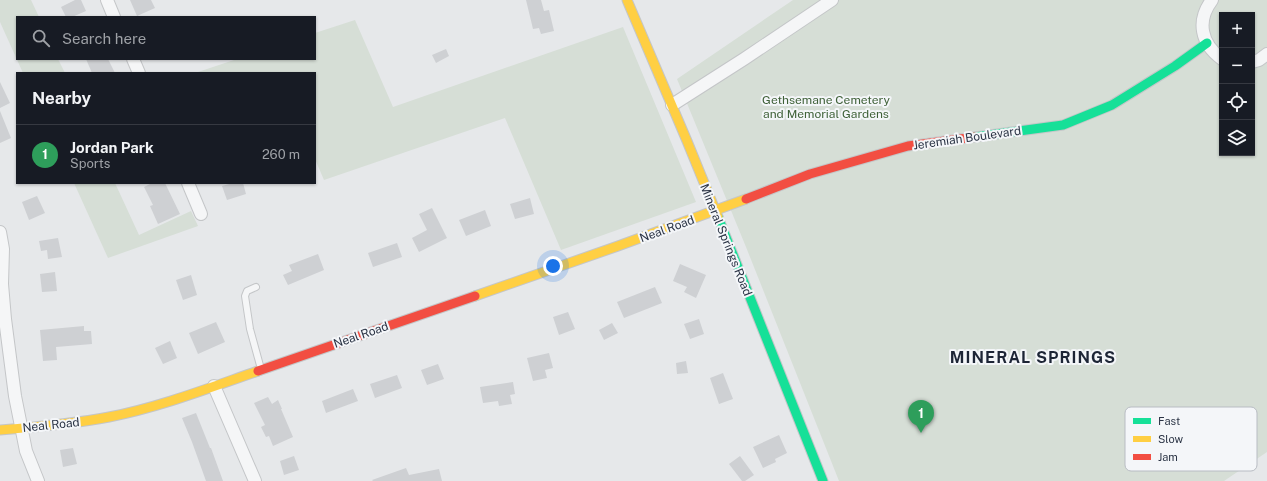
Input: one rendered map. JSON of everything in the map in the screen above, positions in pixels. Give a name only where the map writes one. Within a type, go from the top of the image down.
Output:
[{"type":"street","points":[[107,0],[114,16]]},
{"type":"street","name":"Mineral Springs Road","points":[[627,0],[715,211],[820,480]]},
{"type":"street","points":[[672,105],[832,0]]},
{"type":"street","points":[[1212,0],[1206,7],[1203,19],[1203,32],[1207,43],[1214,53],[1219,56]]},
{"type":"street","name":"Jeremiah Boulevard","points":[[715,211],[810,174],[908,146],[1063,124],[1112,105],[1175,66],[1207,43]]},
{"type":"street","points":[[133,60],[139,72]]},
{"type":"street","points":[[188,184],[201,214]]},
{"type":"street","name":"Neal Road","points":[[0,430],[68,424],[110,417],[162,404],[715,211]]},
{"type":"street","points":[[0,232],[3,250],[2,284],[5,320],[15,396],[26,451],[38,481]]},
{"type":"street","points":[[214,386],[255,481]]},
{"type":"lane","points":[[256,287],[247,291],[245,296],[250,329],[261,370]]},
{"type":"green space","points":[[0,0],[31,0],[39,16],[16,16],[16,57],[0,22]]},
{"type":"green space","name":"Gethsemane Cemetery and Memorial Gardens","points":[[793,0],[1267,0],[1267,452],[1257,459],[1257,407],[1125,407],[1125,471],[1239,471],[1224,481],[839,481],[746,247],[677,79]]},
{"type":"green space","points":[[355,20],[393,107],[623,27],[696,202],[561,250],[505,118],[324,180],[316,161],[316,72],[198,72],[234,60],[316,60],[316,33]]},
{"type":"green space","points":[[17,60],[58,60],[64,72],[23,72]]},
{"type":"green space","points":[[74,184],[115,184],[139,235],[191,211],[198,226],[108,258]]},
{"type":"building","points":[[75,0],[81,0],[86,11],[74,16],[66,16],[61,7]]},
{"type":"building","points":[[130,0],[151,0],[155,8],[137,16]]},
{"type":"building","points":[[526,0],[541,0],[544,11],[549,10],[554,31],[541,34],[539,28],[533,29]]},
{"type":"building","points":[[446,49],[449,56],[436,63],[432,55]]},
{"type":"building","points":[[86,60],[108,60],[114,72],[92,72]]},
{"type":"building","points":[[0,82],[10,103],[0,108]]},
{"type":"building","points":[[0,111],[11,138],[0,143]]},
{"type":"building","points":[[150,184],[165,184],[180,214],[158,224],[150,206],[153,205],[144,187]]},
{"type":"building","points":[[229,184],[243,184],[246,194],[227,200],[222,186]]},
{"type":"building","points":[[37,196],[45,213],[29,220],[22,202]]},
{"type":"building","points":[[530,198],[534,214],[515,219],[510,204]]},
{"type":"building","points":[[432,208],[447,238],[419,252],[412,238],[427,230],[419,214]]},
{"type":"building","points":[[485,210],[491,226],[466,236],[459,220]]},
{"type":"building","points":[[58,238],[62,257],[48,259],[47,250],[41,251],[39,241]]},
{"type":"building","points":[[397,243],[402,257],[373,267],[368,253]]},
{"type":"building","points":[[318,254],[324,270],[288,285],[283,275],[292,271],[289,265]]},
{"type":"building","points":[[680,264],[706,275],[696,298],[684,292],[687,287],[673,281]]},
{"type":"building","points":[[55,272],[57,291],[42,292],[40,274]]},
{"type":"building","points":[[191,275],[197,295],[183,300],[176,280]]},
{"type":"building","points":[[655,287],[662,303],[624,318],[617,302]]},
{"type":"building","points":[[568,312],[575,329],[559,335],[553,317]]},
{"type":"building","points":[[699,319],[704,334],[690,339],[684,324]]},
{"type":"building","points":[[216,322],[225,342],[198,354],[189,333]]},
{"type":"building","points":[[612,323],[618,333],[604,340],[599,330]]},
{"type":"building","points":[[84,326],[84,331],[91,331],[92,344],[56,347],[57,360],[43,361],[40,330]]},
{"type":"building","points":[[170,341],[177,358],[163,364],[155,348]]},
{"type":"building","points":[[549,353],[553,368],[545,370],[547,378],[533,381],[527,358]]},
{"type":"building","points":[[686,361],[688,373],[677,374],[676,363]]},
{"type":"building","points":[[438,364],[444,379],[427,385],[421,370]]},
{"type":"building","points":[[723,373],[733,399],[719,404],[710,378]]},
{"type":"building","points":[[397,375],[402,388],[375,398],[370,384]]},
{"type":"building","points":[[513,382],[515,394],[510,395],[512,404],[499,406],[498,401],[483,403],[480,387]]},
{"type":"building","points":[[353,389],[358,401],[326,413],[322,401]]},
{"type":"building","points":[[268,397],[272,404],[278,400],[293,437],[273,446],[269,436],[266,437],[261,427],[265,425],[254,403]]},
{"type":"building","points":[[196,413],[223,481],[206,481],[182,418]]},
{"type":"building","points":[[779,435],[787,453],[775,459],[776,462],[763,468],[753,447]]},
{"type":"building","points":[[73,448],[77,464],[63,467],[60,450]]},
{"type":"building","points":[[294,456],[299,470],[284,475],[280,461]]},
{"type":"building","points":[[740,456],[754,475],[745,481],[742,481],[729,464]]},
{"type":"building","points":[[406,468],[409,475],[439,469],[442,481],[372,480]]},
{"type":"traffic: fast","points":[[975,137],[1063,125],[1112,105],[1175,66],[1207,43]]},
{"type":"traffic: fast","points":[[718,217],[823,481]]},
{"type":"traffic: slow","points":[[627,0],[718,217]]},
{"type":"traffic: slow","points":[[475,296],[746,199]]},
{"type":"traffic: slow","points":[[0,430],[68,423],[128,413],[184,397],[258,371]]},
{"type":"traffic: jam","points":[[746,199],[810,174],[908,146],[975,137]]},
{"type":"traffic: jam","points":[[258,371],[475,296]]},
{"type":"place","name":"Jordan Park","points":[[921,433]]},
{"type":"district","name":"MINERAL SPRINGS","points":[[1033,357]]}]
